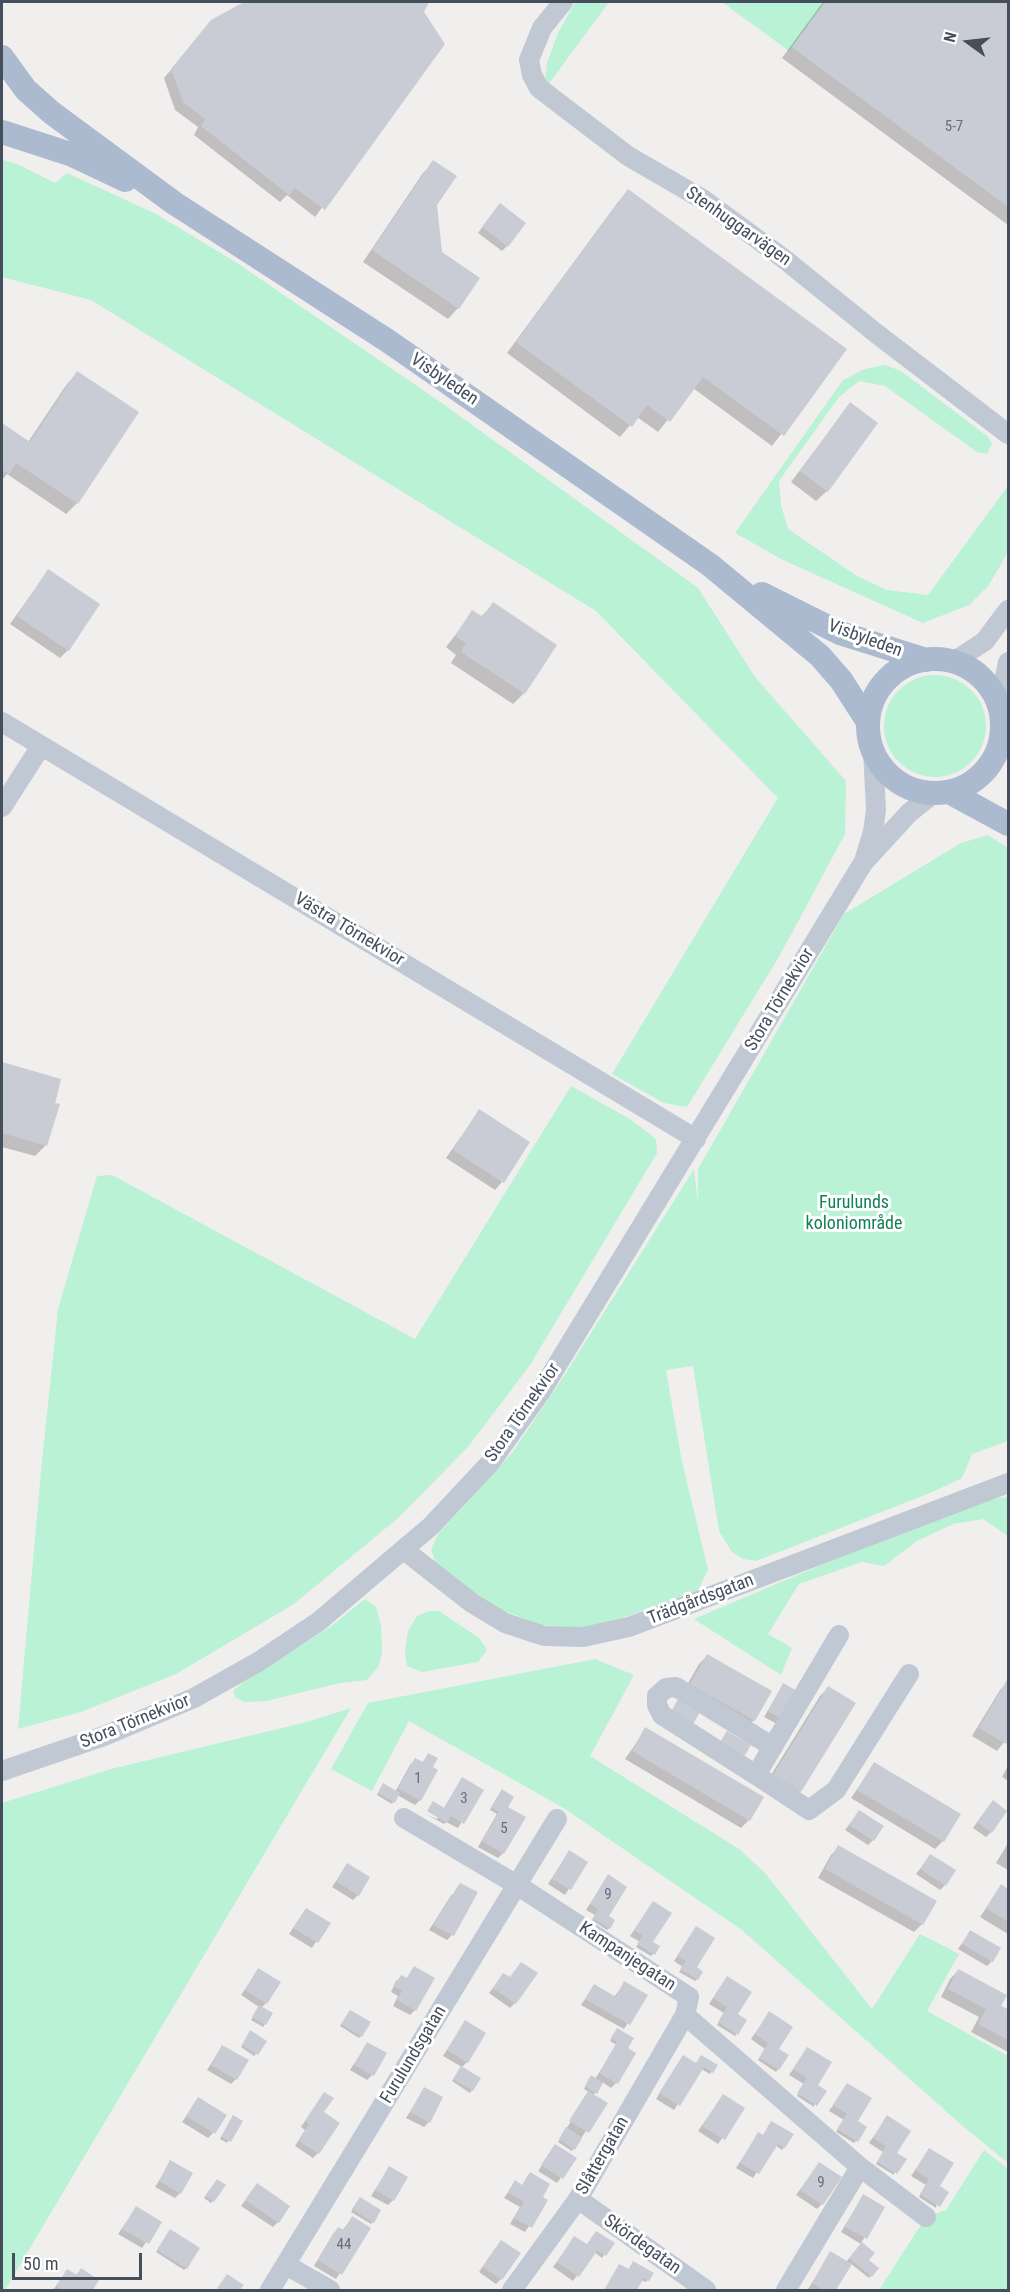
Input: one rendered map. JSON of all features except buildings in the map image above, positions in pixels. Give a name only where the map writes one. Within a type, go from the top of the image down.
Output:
[{"type":"main road","name":"Visbyleden","points":[[2,57],[26,90],[52,114],[174,203],[388,341],[710,565],[820,656],[841,680],[868,722]]},
{"type":"main road","name":"Visbyleden","points":[[2,132],[70,154],[174,203]]},
{"type":"main road","name":"Visbyleden","points":[[710,565],[770,599],[840,633],[926,660]]},
{"type":"main road","points":[[926,660],[953,662],[982,679],[999,707],[1004,756],[990,764],[977,779],[942,792],[918,791],[897,781],[880,765],[873,751],[868,722],[873,702],[882,685],[898,671],[926,660]]},
{"type":"main road","points":[[942,792],[1008,824]]},
{"type":"street","name":"Stenhuggarvägen","points":[[563,2],[542,28],[529,60],[532,75],[539,88],[628,156],[704,200],[783,258],[877,334],[1008,434]]},
{"type":"street","points":[[953,662],[985,641],[1008,610]]},
{"type":"street","points":[[999,707],[1008,662]]},
{"type":"street","name":"Västra Törnekvior","points":[[2,722],[696,1139]]},
{"type":"street","points":[[2,807],[41,746]]},
{"type":"street","points":[[863,863],[873,832],[876,810],[873,751]]},
{"type":"street","points":[[863,863],[909,813],[942,792]]},
{"type":"street","name":"Stora Törnekvior","points":[[2,1771],[104,1736],[194,1698],[258,1662],[318,1622],[404,1550],[490,1463],[540,1393],[863,863]]},
{"type":"street","name":"Trädgårdsgatan","points":[[404,1550],[472,1604],[505,1623],[544,1636],[583,1637],[629,1627],[1008,1483]]},
{"type":"street","points":[[756,1775],[839,1635]]},
{"type":"street","points":[[773,1747],[676,1687],[666,1688],[657,1696],[657,1705],[662,1715],[809,1810],[837,1790],[909,1674]]},
{"type":"street","name":"Kampanjegatan","points":[[404,1818],[517,1885],[689,1997],[685,2015],[860,2168],[926,2217]]},
{"type":"street","name":"Furulundsgatan","points":[[270,2290],[557,1819]]},
{"type":"street","name":"Slåttergatan","points":[[513,2290],[578,2199],[685,2015]]},
{"type":"street","points":[[786,2290],[860,2168]]},
{"type":"street","name":"Skördegatan","points":[[578,2199],[706,2290]]},
{"type":"street","points":[[286,2265],[330,2290]]},
{"type":"green space","points":[[575,2],[609,2],[548,85],[545,81],[547,63],[558,33]]},
{"type":"green space","points":[[722,2],[825,2],[789,51]]},
{"type":"green space","points":[[2,160],[17,164],[55,183],[67,173],[156,214],[234,261],[439,401],[698,588],[755,677],[846,781],[845,834],[780,955],[687,1107],[664,1103],[612,1074],[778,798],[596,611],[91,300],[2,277]]},
{"type":"green space","points":[[885,365],[901,371],[987,436],[992,444],[987,454],[977,452],[885,386],[859,381],[839,397],[779,481],[781,505],[788,529],[857,576],[887,590],[928,595],[1008,486],[1008,552],[989,585],[969,605],[923,623],[783,560],[735,533],[843,380],[865,369]]},
{"type":"green space","points":[[935,675],[954,679],[971,690],[982,707],[986,726],[982,745],[971,762],[954,773],[935,777],[916,773],[899,762],[888,745],[884,726],[888,707],[899,690],[916,679]]},
{"type":"green space","name":"Furulunds koloniområde","points":[[988,835],[1008,848],[1008,1441],[972,1454],[962,1478],[930,1493],[756,1561],[743,1559],[732,1552],[719,1531],[693,1366],[666,1370],[681,1457],[708,1570],[698,1590],[590,1630],[540,1625],[492,1606],[436,1563],[431,1550],[438,1534],[512,1453],[564,1376],[694,1169],[698,1202],[698,1169],[844,914],[961,843]]},
{"type":"green space","points":[[571,1086],[630,1119],[656,1139],[657,1153],[530,1365],[468,1447],[398,1518],[294,1604],[176,1674],[81,1712],[18,1729],[58,1309],[97,1176],[112,1175],[415,1339]]},
{"type":"green space","points":[[1008,1497],[1008,1536],[983,1519],[953,1524],[917,1541],[884,1566],[862,1562],[799,1584],[768,1634],[792,1648],[781,1675],[694,1619],[969,1502]]},
{"type":"green space","points":[[365,1599],[376,1607],[381,1625],[382,1652],[379,1666],[367,1680],[340,1683],[266,1701],[245,1702],[235,1697],[233,1691],[242,1683],[330,1627]]},
{"type":"green space","points":[[429,1611],[439,1611],[479,1638],[487,1650],[478,1662],[422,1672],[407,1666],[405,1652],[408,1631],[417,1616]]},
{"type":"green space","points":[[595,1659],[634,1675],[590,1756],[739,1849],[765,1873],[872,2009],[920,1934],[959,1954],[927,2011],[1008,2056],[1008,2163],[965,2128],[742,1930],[562,1807],[409,1721],[372,1791],[331,1769],[368,1703]]},
{"type":"green space","points":[[351,1708],[5,2290],[2,2290],[2,1803],[111,1769],[307,1722]]},
{"type":"green space","points":[[984,2150],[1008,2169],[1008,2290],[879,2290],[926,2217],[946,2210]]}]
